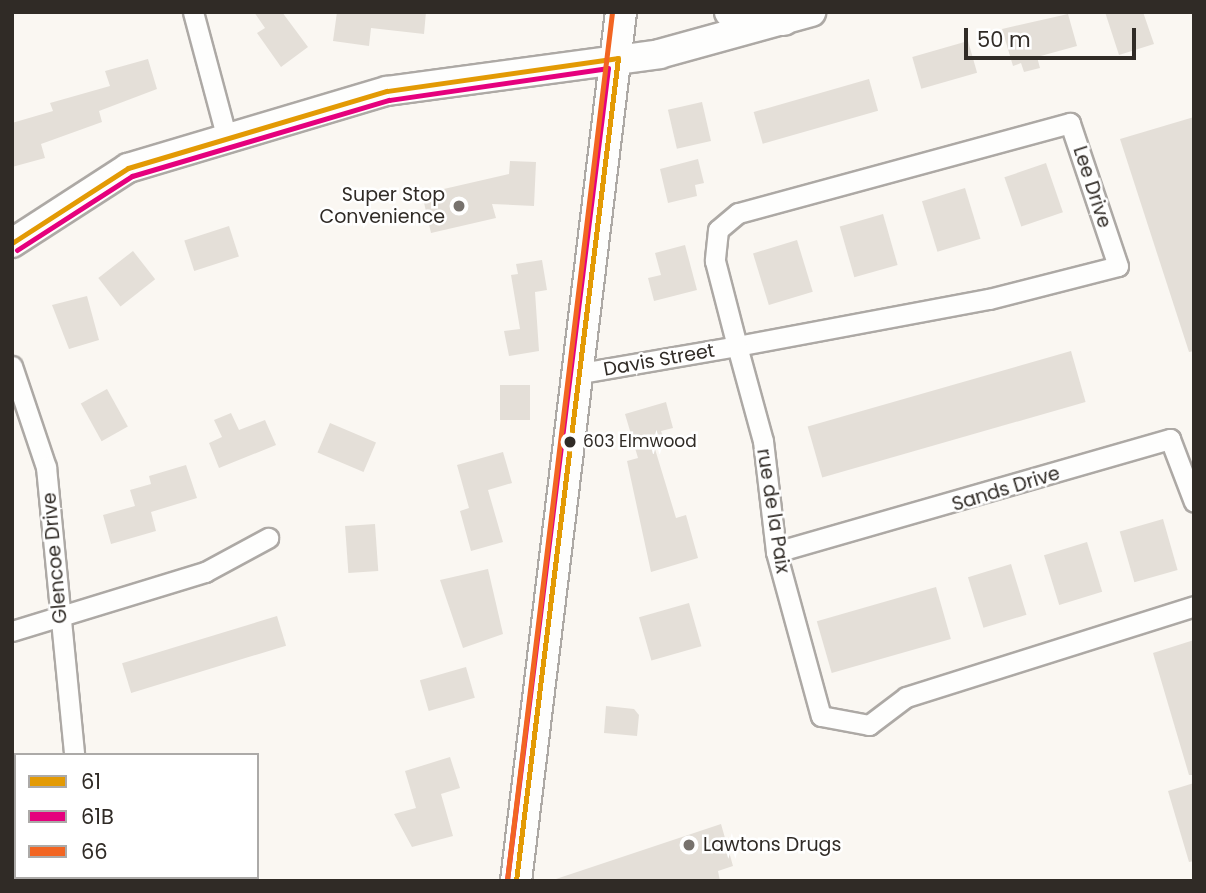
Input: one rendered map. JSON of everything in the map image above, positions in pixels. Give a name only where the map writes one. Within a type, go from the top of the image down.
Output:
[{"type":"main road","points":[[516,881],[581,373],[621,12]]},
{"type":"main road","points":[[730,12],[797,16]]},
{"type":"street","points":[[193,12],[227,139]]},
{"type":"street","points":[[12,243],[128,168],[387,91],[659,54],[797,16]]},
{"type":"street","name":"Lee Drive","points":[[1070,123],[1118,266],[989,299],[737,346],[715,261],[718,230],[738,213],[1070,123]]},
{"type":"street","name":"Davis Street","points":[[581,373],[737,346]]},
{"type":"street","name":"rue de la Paix","points":[[737,346],[763,441],[776,552],[821,716],[869,725],[905,697],[1194,606]]},
{"type":"street","name":"Glencoe Drive","points":[[12,366],[46,467],[74,753]]},
{"type":"street","name":"Sands Drive","points":[[776,552],[1170,439],[1194,502]]},
{"type":"street","points":[[12,631],[205,572],[268,538]]},
{"type":"building","points":[[254,12],[282,12],[308,47],[281,67],[257,33],[265,28]]},
{"type":"building","points":[[337,12],[426,12],[424,34],[371,28],[369,46],[333,41]]},
{"type":"building","points":[[1105,12],[1143,12],[1154,44],[1119,55]]},
{"type":"building","points":[[1068,14],[1077,46],[1037,57],[1040,68],[1024,72],[1021,63],[1013,66],[1002,29]]},
{"type":"building","points":[[968,41],[977,73],[921,89],[912,57]]},
{"type":"building","points":[[148,59],[157,89],[99,111],[102,122],[41,144],[45,158],[12,167],[12,123],[53,111],[50,103],[110,86],[105,71]]},
{"type":"building","points":[[869,79],[878,111],[763,144],[754,112]]},
{"type":"building","points":[[702,102],[711,141],[677,149],[668,110]]},
{"type":"building","points":[[1194,117],[1194,351],[1189,352],[1120,139]]},
{"type":"building","points":[[698,159],[704,183],[695,185],[697,196],[668,203],[660,169]]},
{"type":"building","name":"Super Stop Convenience","points":[[510,161],[536,162],[534,206],[492,204],[496,218],[431,233],[422,194],[509,174]]},
{"type":"building","points":[[1046,163],[1063,212],[1021,226],[1004,177]]},
{"type":"building","points":[[965,188],[980,239],[937,252],[922,201]]},
{"type":"building","points":[[883,214],[898,265],[854,277],[840,226]]},
{"type":"building","points":[[229,226],[239,256],[194,271],[184,241]]},
{"type":"building","points":[[797,240],[813,292],[769,305],[753,253]]},
{"type":"building","points":[[685,245],[697,290],[654,301],[648,278],[661,275],[655,253]]},
{"type":"building","points":[[133,251],[155,279],[120,306],[98,278]]},
{"type":"building","points":[[542,260],[547,290],[535,292],[539,351],[509,356],[504,331],[520,329],[511,275],[518,274],[516,264]]},
{"type":"building","points":[[87,296],[99,340],[69,349],[52,305]]},
{"type":"building","points":[[1071,351],[1086,402],[822,477],[808,427]]},
{"type":"building","points":[[500,385],[530,385],[530,420],[500,420]]},
{"type":"building","points":[[107,389],[128,427],[102,441],[81,404]]},
{"type":"building","points":[[666,402],[673,428],[661,431],[666,446],[655,449],[676,518],[686,515],[698,558],[651,572],[627,461],[638,458],[625,414]]},
{"type":"building","points":[[231,413],[239,430],[265,420],[276,445],[219,468],[209,443],[222,437],[214,420]]},
{"type":"building","points":[[330,423],[376,443],[364,472],[317,452]]},
{"type":"building","points":[[503,452],[512,483],[488,490],[503,542],[471,551],[460,511],[469,508],[457,465]]},
{"type":"building","points":[[186,465],[197,498],[151,512],[156,531],[111,544],[103,515],[135,506],[130,490],[151,484],[149,476]]},
{"type":"building","points":[[1163,519],[1178,570],[1134,582],[1120,531]]},
{"type":"building","points":[[375,524],[378,571],[348,573],[345,526]]},
{"type":"building","points":[[1087,542],[1102,592],[1059,605],[1044,555]]},
{"type":"building","points":[[1011,564],[1026,615],[983,628],[968,577]]},
{"type":"building","points":[[488,569],[503,634],[463,648],[440,580]]},
{"type":"building","points":[[936,587],[951,639],[832,673],[817,621]]},
{"type":"building","points":[[689,603],[701,646],[651,661],[639,617]]},
{"type":"building","points":[[277,616],[286,646],[131,693],[122,663]]},
{"type":"building","points":[[1194,640],[1194,775],[1189,775],[1153,653]]},
{"type":"building","points":[[466,667],[475,698],[429,711],[420,680]]},
{"type":"building","points":[[606,706],[634,709],[639,715],[637,736],[604,733]]},
{"type":"building","points":[[450,757],[460,788],[441,794],[453,836],[412,847],[394,814],[416,808],[405,771]]},
{"type":"building","points":[[1194,783],[1194,861],[1189,862],[1168,791]]},
{"type":"building","name":"Lawtons Drugs","points":[[721,824],[733,866],[718,871],[720,881],[550,881]]},
{"type":"transit line","name":"66","points":[[507,880],[612,12]]},
{"type":"transit line","name":"61","points":[[12,243],[128,168],[387,91],[618,58],[516,881]]},
{"type":"transit line","name":"61B","points":[[17,250],[132,176],[389,100],[608,68],[507,880]]},
{"type":"place","name":"Super Stop Convenience","points":[[459,206]]},
{"type":"place","name":"603 Elmwood","points":[[570,442]]},
{"type":"place","name":"Lawtons Drugs","points":[[689,845]]}]
